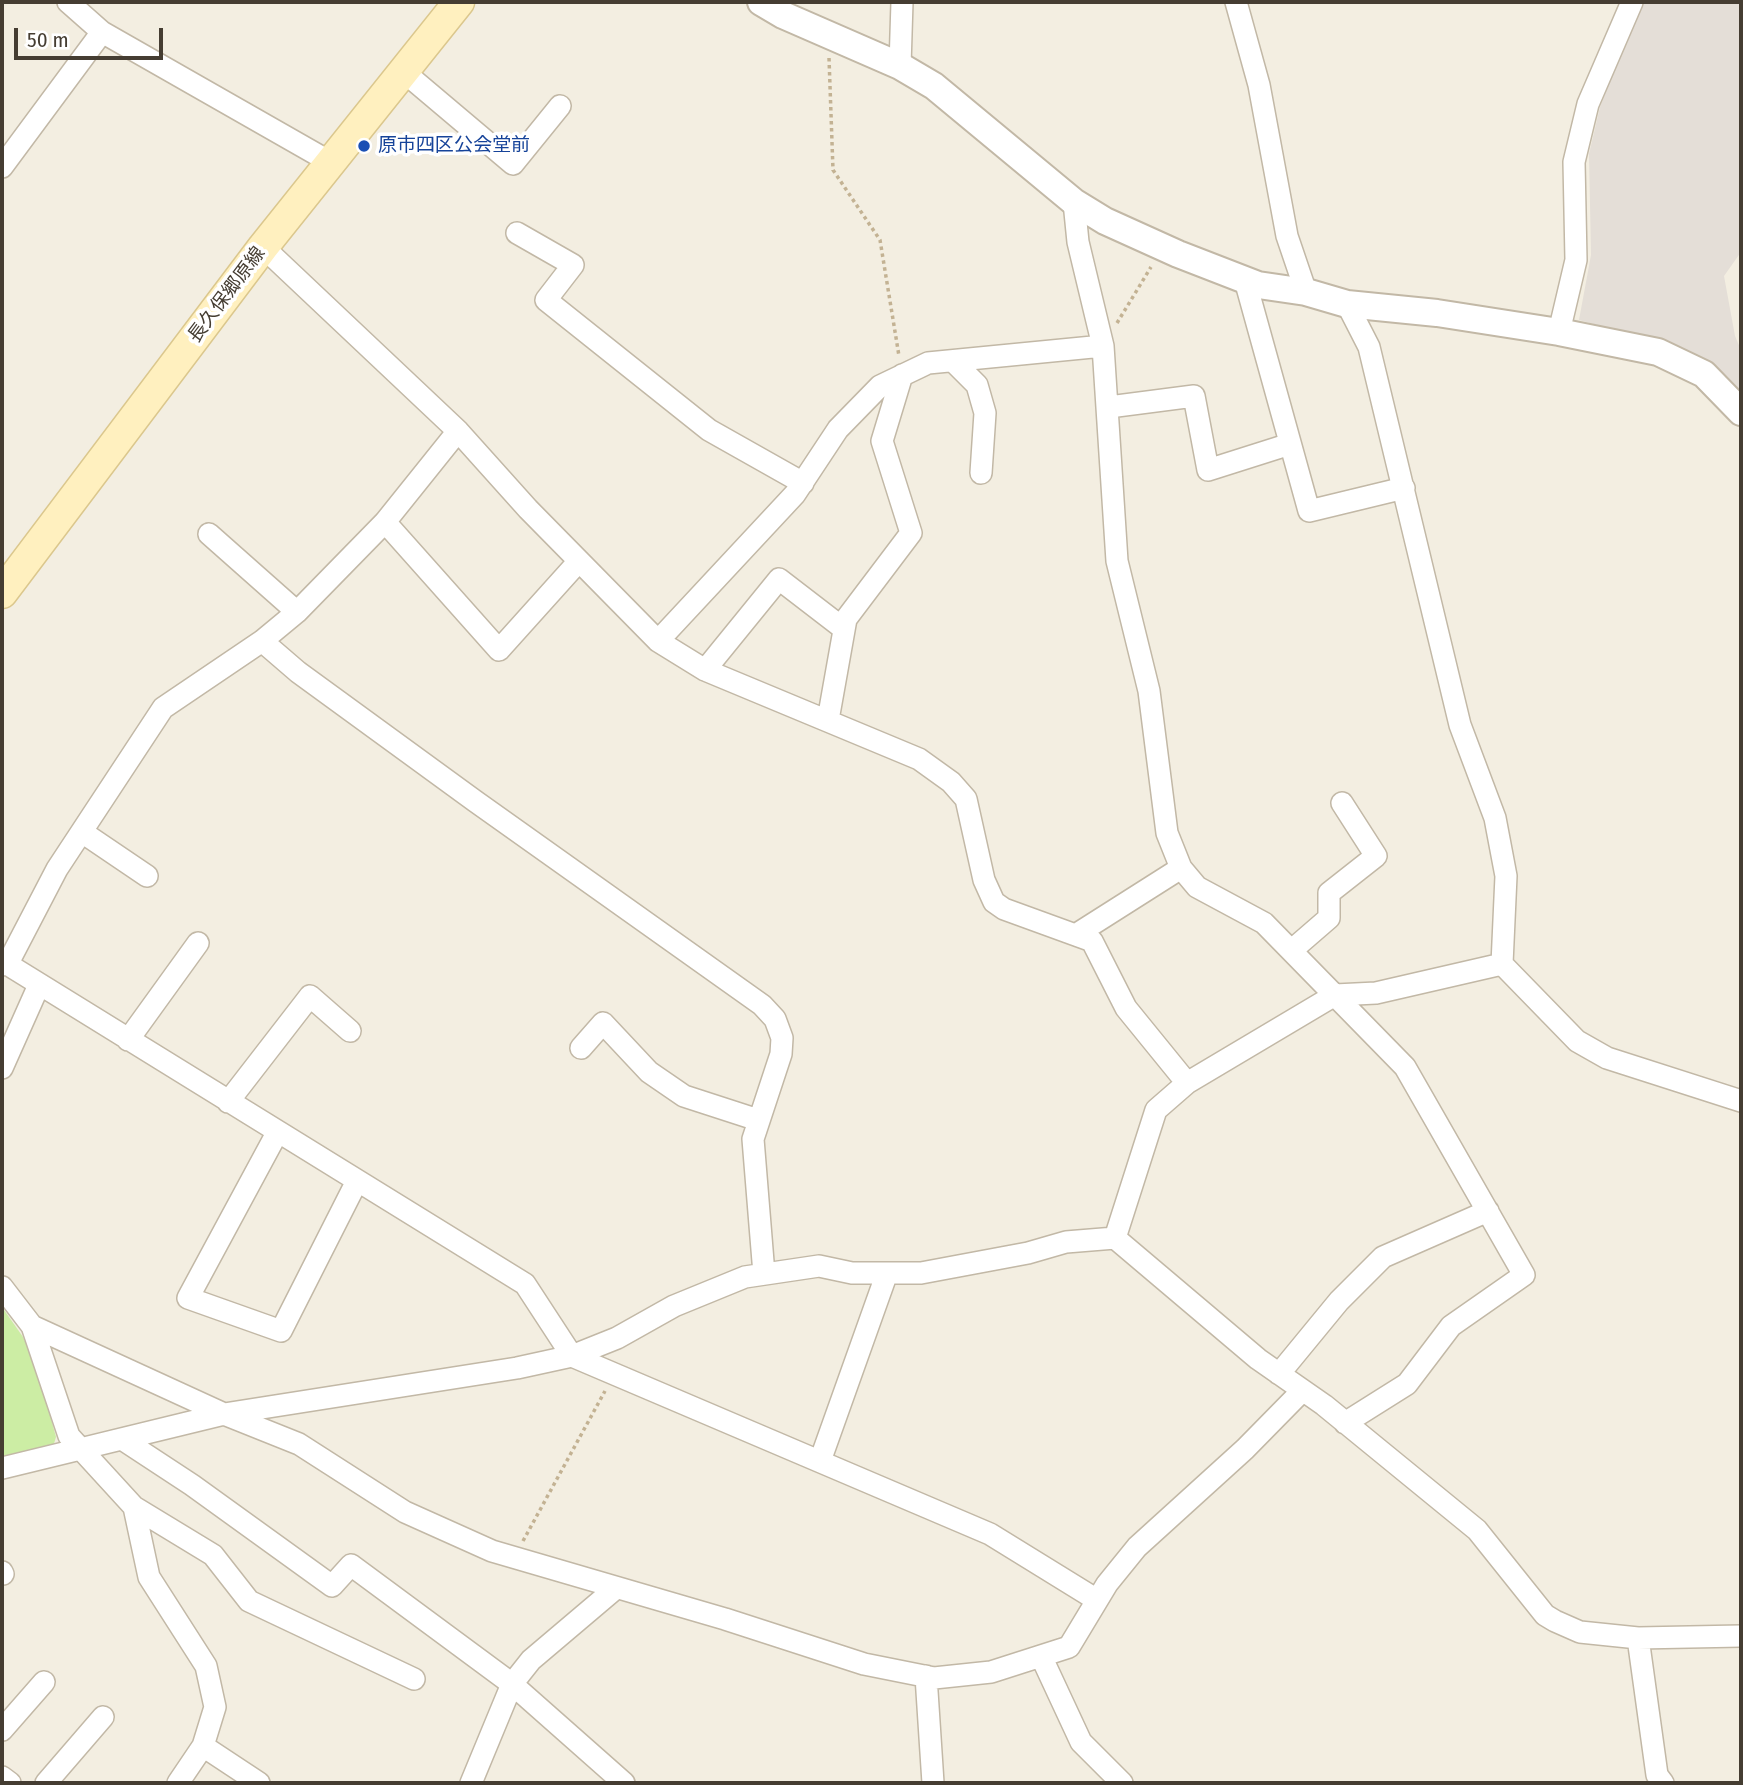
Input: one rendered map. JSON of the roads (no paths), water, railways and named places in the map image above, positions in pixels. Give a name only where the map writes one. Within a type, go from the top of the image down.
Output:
[{"type":"main road","name":"長久保郷原線","points":[[2,593],[263,247],[459,2]]},
{"type":"street","points":[[68,2],[102,32],[330,162]]},
{"type":"street","points":[[761,2],[900,66],[934,86],[1074,202],[1105,221],[1163,248],[1245,280],[1306,292],[1347,304],[1437,313],[1559,332],[1658,352],[1704,374],[1741,412]]},
{"type":"street","points":[[900,66],[902,2]]},
{"type":"street","points":[[1236,2],[1259,85],[1287,236],[1306,292]]},
{"type":"street","points":[[1559,332],[1576,260],[1573,162],[1588,104],[1632,2]]},
{"type":"street","points":[[2,167],[102,32]]},
{"type":"street","points":[[404,72],[513,164],[560,106]]},
{"type":"street","points":[[1074,202],[1078,242],[1103,346],[1117,561],[1149,691],[1167,832],[1181,868],[1197,887],[1264,923],[1405,1067],[1524,1275],[1451,1326],[1406,1384],[1345,1423]]},
{"type":"street","points":[[517,233],[572,265],[546,300],[709,430],[803,483]]},
{"type":"street","points":[[263,247],[458,431],[658,641],[705,670],[919,759],[951,782],[966,799],[984,880],[994,902],[1004,909],[1077,934],[1092,942],[1126,1008],[1187,1083]]},
{"type":"street","points":[[1245,280],[1309,511],[1404,488]]},
{"type":"street","points":[[1347,304],[1369,347],[1460,725],[1495,818],[1506,876],[1502,964],[1577,1041],[1597,1052],[1741,1101]]},
{"type":"street","points":[[658,641],[795,494],[838,429],[880,386],[928,363],[1103,346]]},
{"type":"street","points":[[953,361],[977,385],[985,414],[981,473]]},
{"type":"street","points":[[828,720],[846,619],[911,533],[882,441],[902,375]]},
{"type":"street","points":[[1109,407],[1194,396],[1208,470],[1290,444]]},
{"type":"street","points":[[458,431],[384,522],[297,612],[262,641],[163,708],[57,869],[4,963],[524,1284],[572,1356],[990,1534],[1097,1600]]},
{"type":"street","points":[[384,522],[499,650],[579,561]]},
{"type":"street","points":[[209,534],[297,612]]},
{"type":"street","points":[[705,670],[779,579],[845,629]]},
{"type":"street","points":[[262,641],[298,672],[762,1005],[775,1019],[782,1038],[781,1054],[753,1139],[764,1274]]},
{"type":"street","points":[[1292,950],[1329,918],[1329,893],[1376,856],[1342,803]]},
{"type":"street","points":[[82,832],[147,876]]},
{"type":"street","points":[[1077,934],[1181,868]]},
{"type":"street","points":[[128,1040],[198,943]]},
{"type":"street","points":[[1115,1238],[1156,1110],[1187,1083],[1335,995],[1376,993],[1502,964]]},
{"type":"street","points":[[2,1068],[39,985]]},
{"type":"street","points":[[228,1102],[310,996],[350,1031]]},
{"type":"street","points":[[581,1048],[603,1023],[649,1072],[684,1096],[758,1120]]},
{"type":"street","points":[[277,1133],[188,1298],[281,1331],[357,1181]]},
{"type":"street","points":[[1279,1374],[1339,1301],[1383,1257],[1488,1211]]},
{"type":"street","points":[[2,1468],[224,1414],[517,1368],[572,1356],[617,1338],[674,1306],[745,1278],[764,1274],[819,1266],[852,1273],[921,1273],[1028,1253],[1066,1242],[1115,1238],[1279,1374],[1345,1423],[1477,1530],[1545,1615],[1580,1632],[1638,1638],[1741,1636]]},
{"type":"street","points":[[820,1461],[887,1273]]},
{"type":"street","points":[[2,1287],[33,1326],[69,1436],[134,1507],[213,1555],[249,1601],[414,1679]]},
{"type":"street","points":[[33,1326],[224,1414],[299,1444],[405,1511],[492,1551],[864,1664],[926,1676],[990,1672],[1069,1647],[1097,1600],[1136,1547],[1245,1449],[1302,1391]]},
{"type":"street","points":[[122,1439],[192,1485],[332,1586],[351,1565],[512,1684],[624,1783]]},
{"type":"street","points":[[134,1507],[149,1577],[206,1666],[215,1707],[203,1746],[178,1783]]},
{"type":"street","points":[[471,1783],[512,1684],[531,1660],[616,1587]]},
{"type":"street","points":[[1638,1638],[1657,1775],[1663,1783]]},
{"type":"street","points":[[1041,1656],[1081,1742],[1122,1783]]},
{"type":"street","points":[[926,1676],[933,1783]]},
{"type":"street","points":[[2,1730],[44,1682]]},
{"type":"street","points":[[46,1783],[103,1717]]},
{"type":"street","points":[[203,1746],[259,1783]]},
{"type":"street","points":[[2,1777],[10,1783]]},
{"type":"place","name":"原市四区公会堂前","points":[[364,146]]}]
